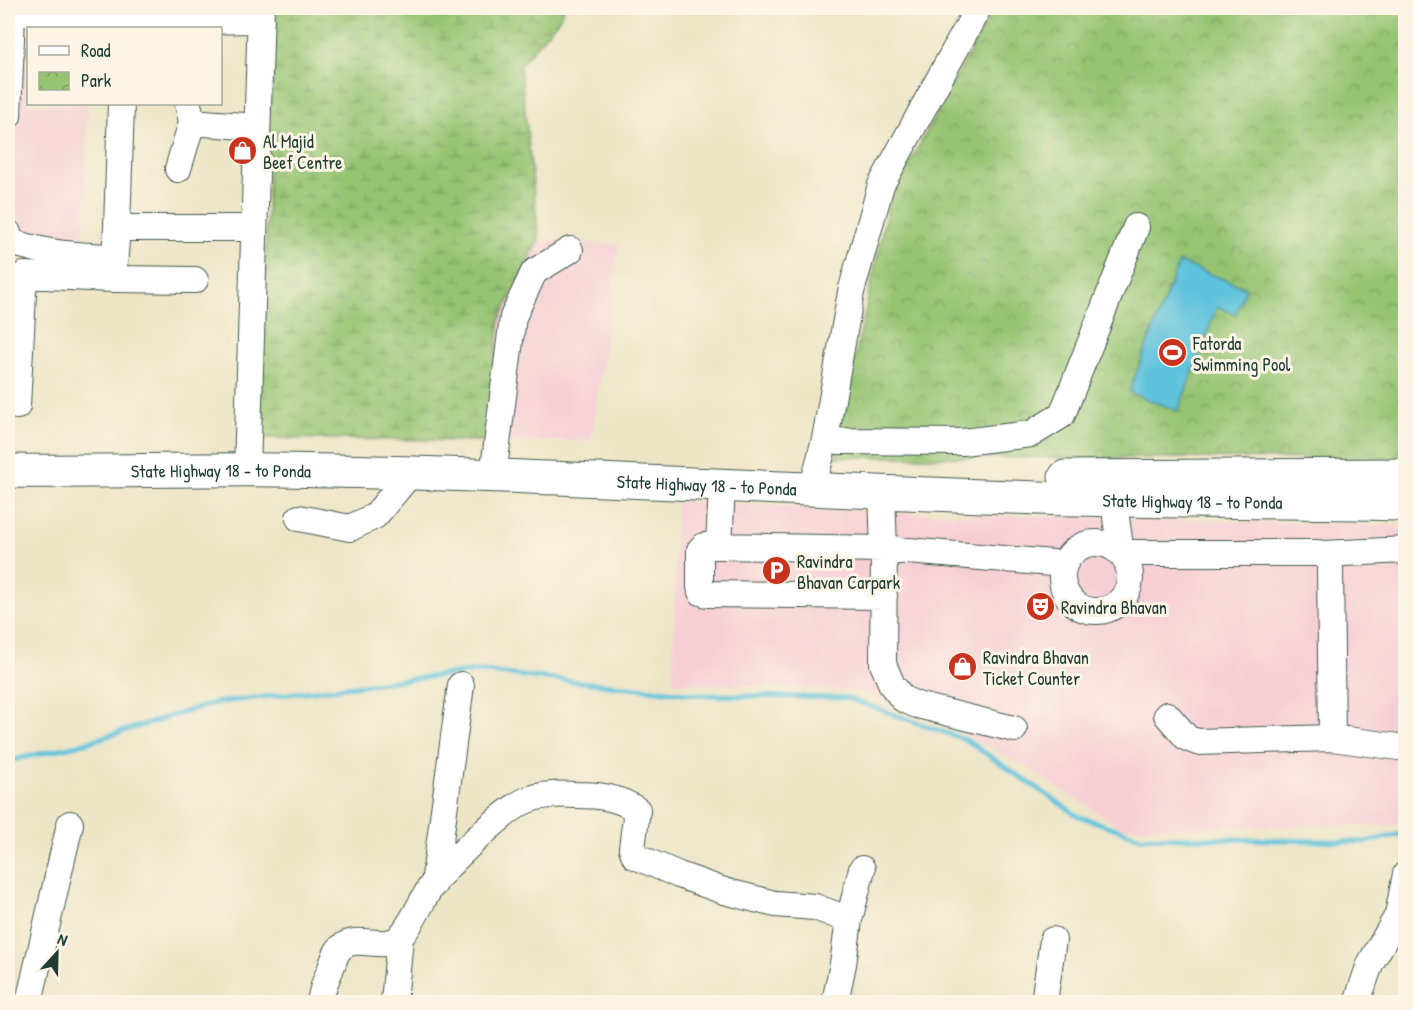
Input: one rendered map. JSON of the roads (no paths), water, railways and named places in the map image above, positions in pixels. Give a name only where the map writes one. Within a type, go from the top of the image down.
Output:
[{"type":"main road","name":"State Highway 18 - to Ponda","points":[[8,471],[247,462],[349,454],[818,466],[1059,477],[1406,475]]},
{"type":"main road","name":"State Highway 18 - to Ponda","points":[[8,458],[247,462],[411,473],[722,486],[818,466],[882,493],[1118,500],[1325,502],[1399,504],[1406,507]]},
{"type":"street","points":[[818,466],[851,292],[881,184],[978,8]]},
{"type":"street","points":[[8,116],[10,13],[38,14],[123,25],[261,14],[247,462]]},
{"type":"street","points":[[114,268],[121,105]]},
{"type":"street","points":[[178,169],[190,113],[257,128]]},
{"type":"street","points":[[818,466],[837,441],[962,442],[1031,434],[1062,416],[1136,227]]},
{"type":"street","points":[[117,228],[254,228]]},
{"type":"street","points":[[8,233],[11,242],[28,248],[114,268],[195,280]]},
{"type":"street","points":[[495,459],[513,317],[534,272],[570,250]]},
{"type":"street","points":[[17,406],[24,275],[114,268]]},
{"type":"street","points":[[298,518],[350,528],[375,516],[411,473]]},
{"type":"street","points":[[719,546],[722,486]]},
{"type":"street","points":[[882,493],[883,664],[892,685],[903,699],[917,705],[1014,729]]},
{"type":"street","points":[[1118,500],[1116,518],[1120,553]]},
{"type":"street","points":[[1089,543],[1100,543],[1111,546],[1120,553],[1127,562],[1130,584],[1126,594],[1118,603],[1108,609],[1086,610],[1068,596],[1062,586],[1061,575],[1070,554],[1078,547],[1089,543]]},
{"type":"street","points":[[884,596],[707,594],[701,592],[700,587],[700,550],[704,546],[884,549],[1064,564]]},
{"type":"street","points":[[1120,553],[1324,554],[1406,550]]},
{"type":"street","points":[[1324,554],[1330,560],[1332,738]]},
{"type":"street","points":[[434,884],[461,685]]},
{"type":"street","points":[[1167,715],[1186,738],[1197,742],[1332,738],[1406,748]]},
{"type":"street","points":[[394,1002],[400,938],[434,884],[497,821],[526,800],[551,794],[594,795],[621,800],[637,810],[632,848],[635,856],[648,862],[724,891],[775,904],[815,907],[849,920]]},
{"type":"street","points":[[29,1002],[70,824]]},
{"type":"street","points":[[835,1002],[849,920],[862,869]]},
{"type":"street","points":[[1357,1002],[1370,964],[1402,912],[1406,874]]},
{"type":"street","points":[[320,1002],[338,951],[347,943],[386,943],[400,938]]},
{"type":"street","points":[[1044,1002],[1053,940]]},
{"type":"water","name":"Fatorda Swimming Pool","points":[[1179,262],[1246,288],[1236,314],[1217,307],[1178,411],[1129,392]]},
{"type":"waterway","points":[[8,761],[78,745],[214,703],[477,671],[703,695],[847,698],[966,740],[1078,816],[1140,837],[1366,842],[1406,833]]},
{"type":"place","name":"Al Majid Beef Centre","points":[[242,151]]},
{"type":"place","name":"Fatorda Swimming Pool","points":[[1172,353]]},
{"type":"place","name":"Ravindra Bhavan Carpark","points":[[776,571]]},
{"type":"place","name":"Ravindra Bhavan","points":[[1040,607]]},
{"type":"place","name":"Ravindra Bhavan Ticket Counter","points":[[962,667]]}]
